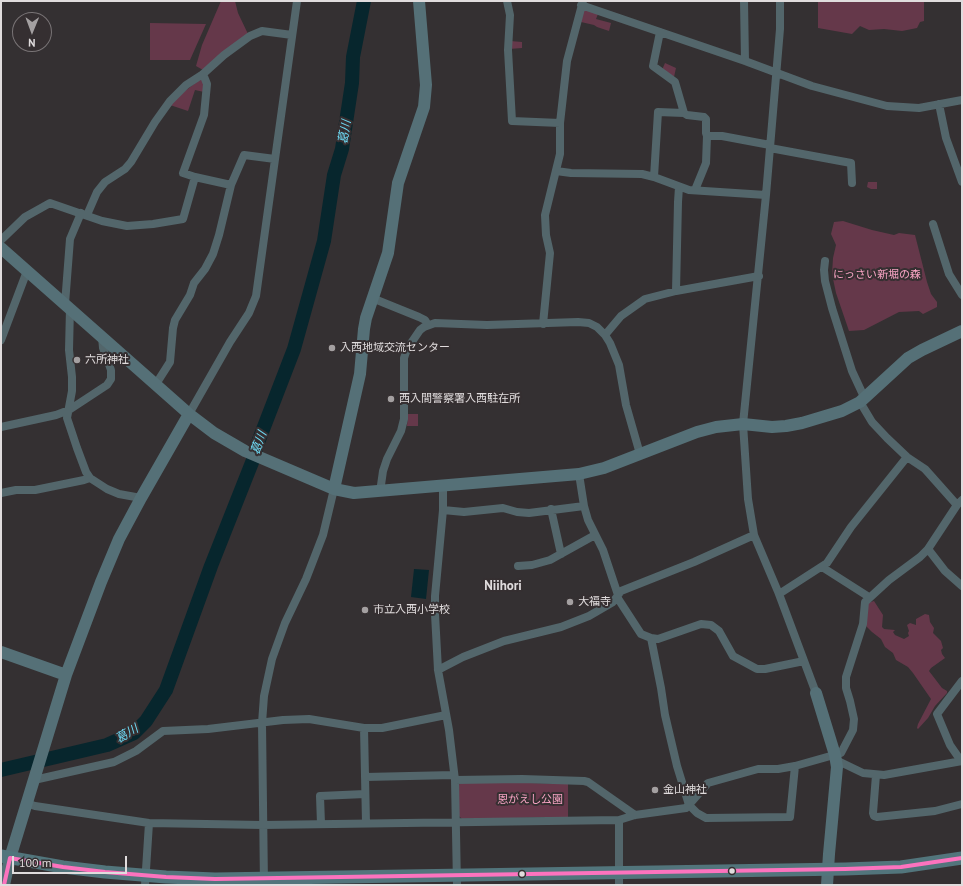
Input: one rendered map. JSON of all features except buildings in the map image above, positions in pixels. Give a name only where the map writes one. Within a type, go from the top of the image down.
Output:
[{"type":"main road","points":[[5,857],[70,868],[105,872],[145,880],[186,878],[264,882],[619,879],[901,867],[962,858]]},
{"type":"street","points":[[4,885],[5,857],[26,803],[66,675],[119,539],[140,498],[230,342],[254,305],[297,1]]},
{"type":"street","points":[[264,882],[262,723],[264,696],[272,659],[284,623],[306,579],[324,535],[356,396],[360,374],[364,329],[372,298],[388,253],[398,183],[424,108],[426,85],[419,1]]},
{"type":"street","points":[[507,1],[510,16],[508,50],[512,121],[560,123]]},
{"type":"street","points":[[744,1],[745,61]]},
{"type":"street","points":[[780,1],[780,29],[759,276],[743,424],[748,499],[754,535],[779,594],[804,660],[836,758],[837,767],[828,885]]},
{"type":"street","points":[[543,324],[550,253],[544,220],[560,154],[560,123],[567,61],[582,3],[812,86],[887,106],[919,108],[962,100]]},
{"type":"street","points":[[140,498],[118,494],[90,478],[86,472],[67,418],[72,391],[68,306],[70,239],[97,192],[105,182],[125,169],[132,162],[155,122],[170,101],[192,80],[203,74],[224,55],[250,36],[262,31],[292,35]]},
{"type":"street","points":[[660,32],[653,66],[675,82],[684,113]]},
{"type":"street","points":[[203,74],[207,84],[204,115],[183,173],[231,185]]},
{"type":"street","points":[[939,104],[946,138],[962,182]]},
{"type":"street","points":[[654,177],[658,112],[684,113],[687,115],[704,117],[706,119],[707,136],[706,163],[695,190]]},
{"type":"street","points":[[707,136],[722,136],[851,163],[852,183]]},
{"type":"street","points":[[156,384],[170,362],[173,328],[176,320],[190,294],[194,283],[205,269],[213,254],[231,185],[244,155],[275,159]]},
{"type":"street","points":[[556,171],[571,173],[642,174],[689,190],[766,195]]},
{"type":"street","points":[[1,240],[25,217],[50,203],[102,221],[126,226],[153,224],[183,219],[195,177]]},
{"type":"street","points":[[676,291],[679,187]]},
{"type":"street","points":[[933,224],[949,274],[962,295]]},
{"type":"street","points":[[1,248],[189,414],[214,433],[245,452],[334,489],[354,493],[579,474],[604,468],[697,432],[716,427],[743,424],[772,427],[802,423],[842,411],[862,401],[908,358],[962,331]]},
{"type":"street","points":[[26,803],[35,806],[149,823],[263,825],[618,820],[686,808],[708,783],[758,769],[778,769],[836,758],[843,750],[852,730],[854,719],[846,688],[846,677],[863,624],[865,602],[869,597],[928,549],[959,502],[925,469],[907,457],[872,422],[862,401],[835,320],[825,281],[824,261]]},
{"type":"street","points":[[1,340],[27,271]]},
{"type":"street","points":[[605,335],[621,316],[645,299],[676,291],[759,276]]},
{"type":"street","points":[[372,298],[420,317],[425,320],[428,325]]},
{"type":"street","points":[[380,492],[383,471],[387,458],[401,431],[404,419],[404,358],[413,338],[420,330],[428,325],[444,323],[487,325],[578,322],[589,323],[597,327],[610,342],[619,365],[626,405],[640,454]]},
{"type":"street","points":[[1,428],[56,415],[69,410],[107,385],[111,379],[111,370],[103,348],[102,337]]},
{"type":"street","points":[[779,594],[822,568],[832,557],[851,527],[907,457]]},
{"type":"street","points":[[579,474],[584,506],[588,520],[606,557],[617,596],[642,634],[658,640],[701,624],[711,625],[719,631],[733,656],[757,669],[765,669],[804,660]]},
{"type":"street","points":[[1,493],[16,490],[36,490],[90,478]]},
{"type":"street","points":[[443,486],[443,510],[435,596],[438,670],[446,715],[454,777],[457,880]]},
{"type":"street","points":[[443,510],[464,512],[503,508],[517,512],[529,513],[584,506]]},
{"type":"street","points":[[551,509],[561,554]]},
{"type":"street","points":[[518,566],[541,563],[561,554],[595,535]]},
{"type":"street","points":[[438,670],[464,657],[504,641],[562,627],[589,616],[613,602],[621,591],[694,562],[754,535]]},
{"type":"street","points":[[928,549],[945,571],[962,586]]},
{"type":"street","points":[[822,568],[869,597]]},
{"type":"street","points":[[651,638],[666,721],[677,766],[689,805],[702,817],[790,817],[795,766]]},
{"type":"street","points":[[1,652],[66,675]]},
{"type":"street","points":[[836,758],[863,773],[876,775],[890,775],[961,761],[950,746],[937,714],[962,681]]},
{"type":"street","points":[[35,776],[114,762],[136,751],[163,731],[208,729],[283,720],[309,719],[364,728],[382,728],[446,715]]},
{"type":"street","points":[[364,728],[366,823]]},
{"type":"street","points":[[876,775],[874,816],[877,817],[935,811],[962,804]]},
{"type":"street","points":[[365,777],[454,777],[584,781],[588,782],[635,816]]},
{"type":"street","points":[[321,824],[320,796],[365,794]]},
{"type":"street","points":[[618,820],[619,879]]},
{"type":"street","points":[[145,880],[149,823]]},
{"type":"green space","points":[[221,1],[235,1],[238,13],[248,34],[203,70],[196,66],[202,45]]},
{"type":"green space","points":[[818,1],[924,1],[924,21],[920,22],[917,28],[902,31],[884,29],[869,30],[860,26],[852,34],[818,28]]},
{"type":"green space","points":[[584,9],[598,14],[596,19],[611,23],[609,31],[581,22]]},
{"type":"green space","points":[[150,23],[206,24],[190,60],[150,60]]},
{"type":"green space","points":[[510,41],[522,42],[522,48],[509,49]]},
{"type":"green space","points":[[665,63],[676,68],[674,77],[662,70]]},
{"type":"green space","points":[[203,79],[204,92],[195,90],[188,111],[170,105],[176,98],[198,81]]},
{"type":"green space","points":[[868,182],[877,182],[877,189],[867,187]]},
{"type":"green space","name":"にっさい新堀の森","points":[[843,221],[894,235],[899,233],[915,235],[927,282],[931,294],[937,302],[937,307],[923,314],[919,311],[899,312],[864,330],[849,331],[836,293],[832,274],[836,245],[831,234],[834,222]]},
{"type":"green space","points":[[408,414],[418,414],[418,426],[407,426]]},
{"type":"green space","points":[[874,601],[883,615],[882,627],[884,629],[895,630],[893,632],[895,635],[904,639],[909,636],[907,625],[910,623],[916,625],[916,619],[925,614],[929,615],[930,622],[934,628],[933,633],[941,641],[943,648],[941,650],[945,658],[929,671],[942,688],[947,691],[947,693],[918,729],[918,724],[931,699],[908,667],[896,660],[893,653],[885,647],[881,639],[866,626],[868,603]]},
{"type":"green space","name":"恩がえし公園","points":[[491,782],[568,784],[568,817],[462,819],[459,816],[458,786],[460,783]]},
{"type":"water","points":[[414,569],[429,570],[426,599],[411,597]]},
{"type":"waterway","name":"葛川","points":[[1,770],[107,745],[134,733],[146,721],[166,690],[211,566],[253,460],[257,445],[294,349],[324,241],[334,175],[342,149],[352,83],[353,57],[364,1]]},
{"type":"transit line","points":[[4,885],[10,858],[105,872],[215,879],[845,869],[901,867],[962,858]]},
{"type":"place","name":"入西地域交流センター","points":[[332,348]]},
{"type":"place","name":"六所神社","points":[[77,360]]},
{"type":"place","name":"西入間警察署入西駐在所","points":[[391,399]]},
{"type":"place","name":"大福寺","points":[[570,602]]},
{"type":"place","name":"市立入西小学校","points":[[365,610]]},
{"type":"place","name":"金山神社","points":[[655,790]]},
{"type":"district","name":"Niihori","points":[[503,586]]}]
